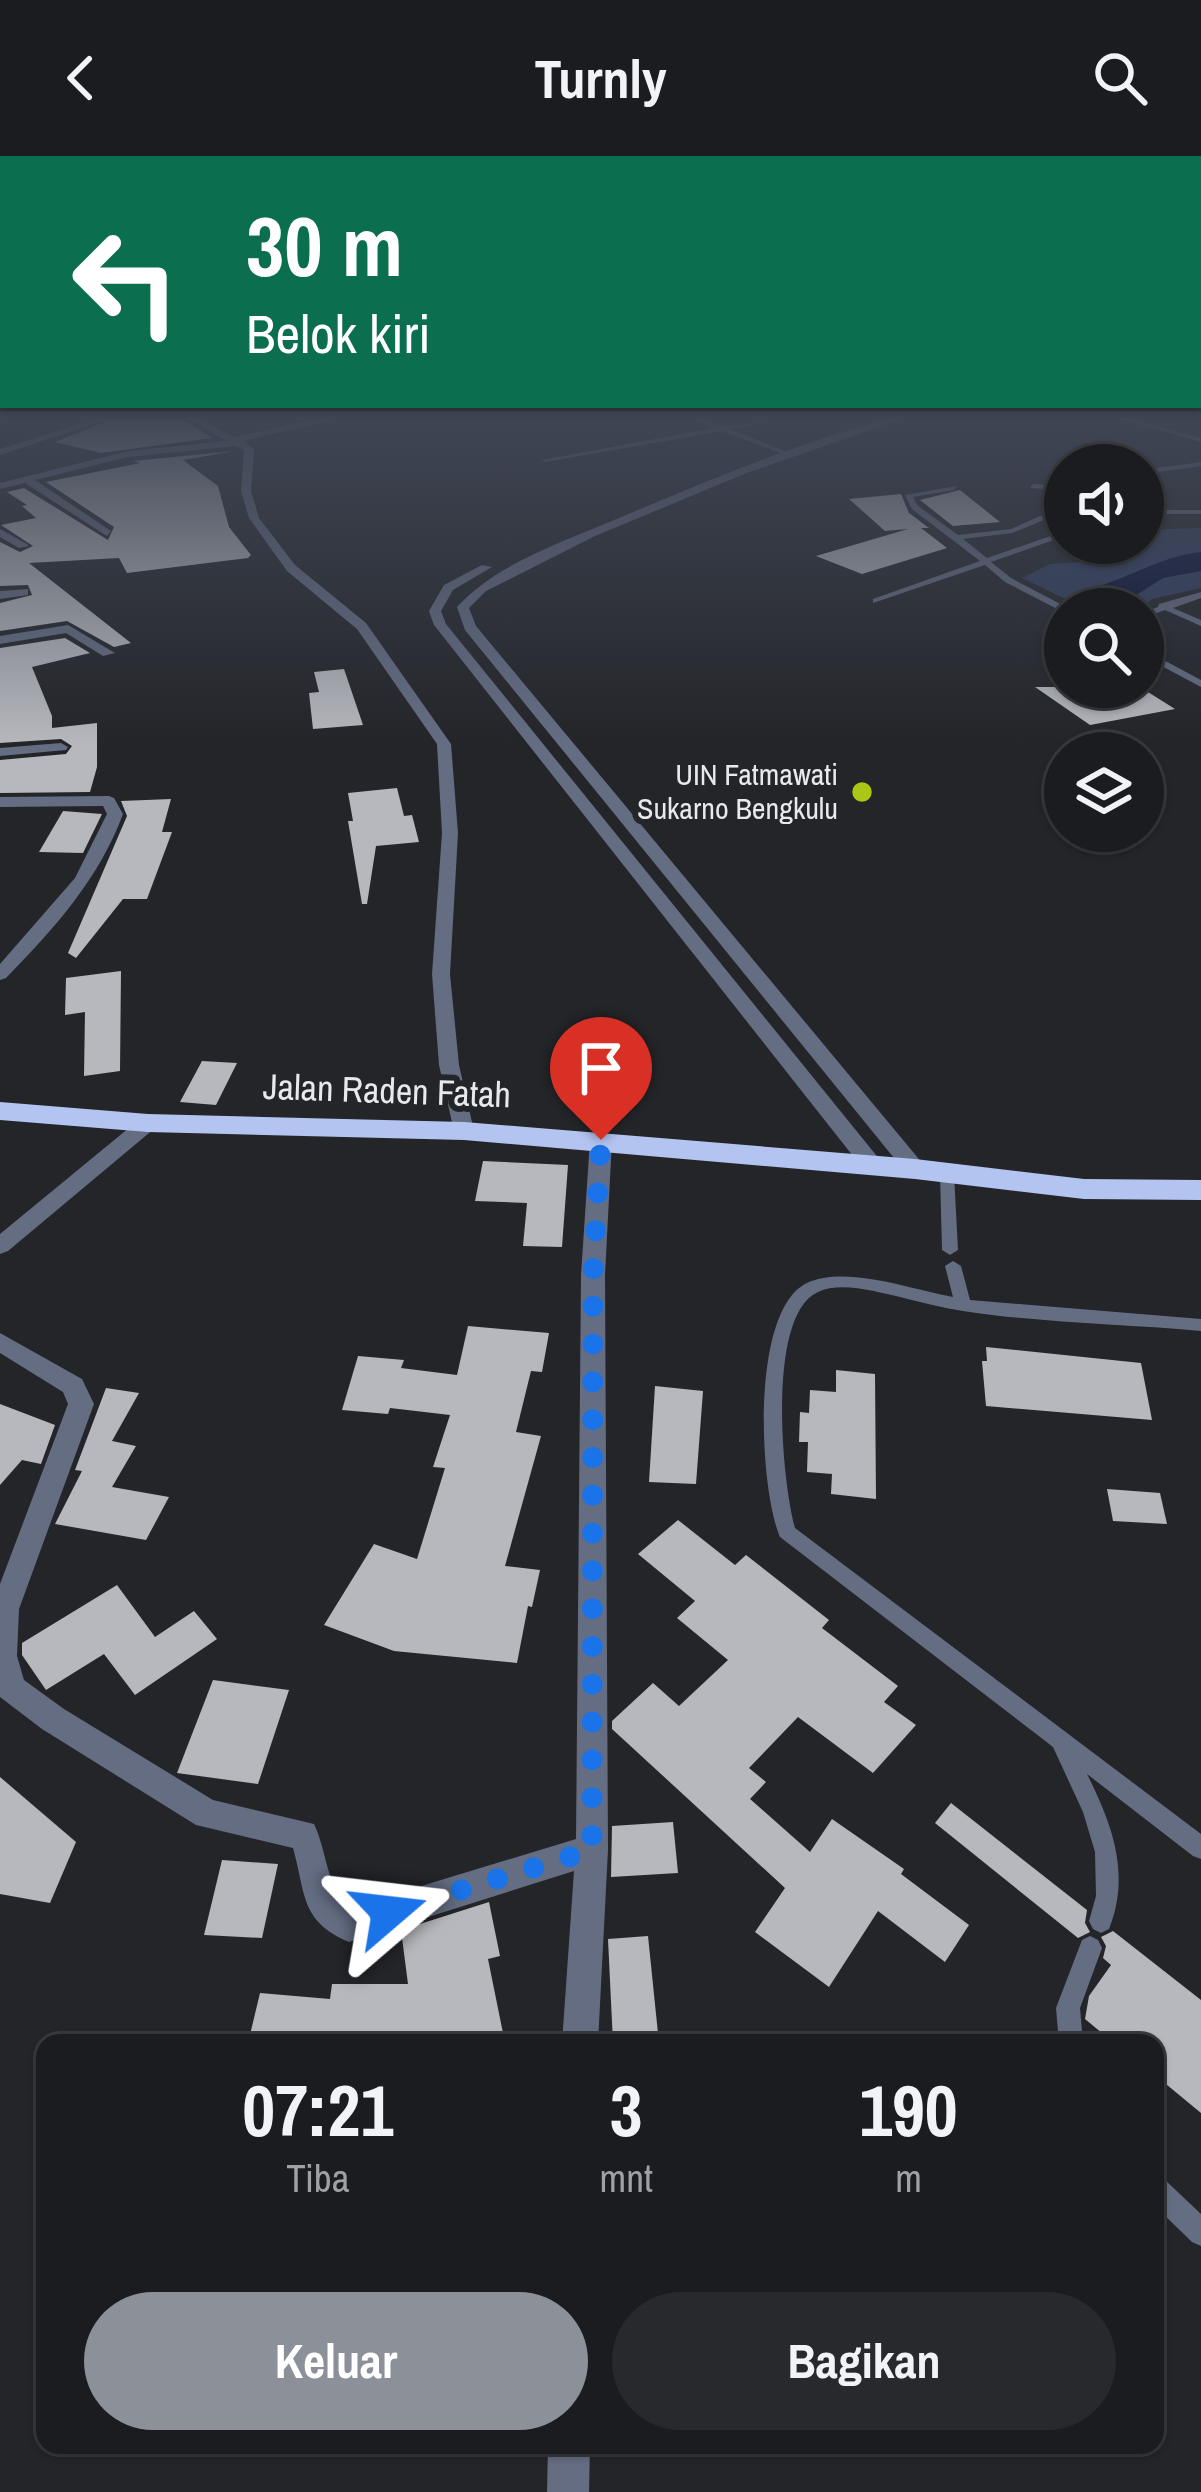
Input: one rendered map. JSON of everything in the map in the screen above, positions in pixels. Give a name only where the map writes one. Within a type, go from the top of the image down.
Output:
[{"type":"highway","name":"Jalan Raden Fatah","points":[[0,1111],[148,1123],[464,1131],[601,1140],[1084,1189],[1201,1190]]},
{"type":"street","points":[[98,527],[107,533]]},
{"type":"street","points":[[261,527],[291,568],[362,626],[444,744],[450,833],[441,974],[449,1065],[464,1131]]},
{"type":"street","points":[[582,527],[468,575],[441,596],[435,611],[440,625],[872,1166]]},
{"type":"street","points":[[610,527],[475,590],[463,607],[470,627],[916,1169]]},
{"type":"street","points":[[0,532],[23,546]]},
{"type":"street","points":[[0,595],[24,592]]},
{"type":"street","points":[[0,640],[68,628],[108,652]]},
{"type":"street","points":[[0,752],[61,747]]},
{"type":"street","points":[[0,802],[109,801],[115,814],[58,910],[0,974]]},
{"type":"street","points":[[789,1061],[823,1055]]},
{"type":"street","points":[[0,1246],[148,1123]]},
{"type":"street","points":[[581,2034],[592,1850],[592,1299],[601,1140]]},
{"type":"street","points":[[0,1342],[73,1386],[82,1404],[5,1609],[2,1656],[11,1688],[52,1719],[207,1814],[303,1835],[310,1846],[323,1908],[332,1921],[349,1925],[592,1850]]},
{"type":"street","points":[[568,2492],[569,2454]]},
{"type":"lane","points":[[942,527],[1008,580],[1044,599]]},
{"type":"lane","points":[[956,537],[1022,527]]},
{"type":"lane","points":[[876,601],[1044,540]]},
{"type":"lane","points":[[1164,605],[1201,595]]},
{"type":"lane","points":[[1164,607],[1201,623]]},
{"type":"lane","points":[[1164,664],[1201,684]]},
{"type":"lane","points":[[947,1174],[952,1258],[963,1305]]},
{"type":"lane","points":[[1201,1324],[963,1305],[838,1282],[806,1289],[790,1306],[771,1392],[778,1512],[787,1532],[1201,1848]]},
{"type":"lane","points":[[1060,1741],[1108,1846],[1109,1897],[1101,1921]]},
{"type":"lane","points":[[1070,2034],[1068,2008],[1090,1948]]},
{"type":"lane","points":[[1164,2197],[1201,2233]]},
{"type":"shaded area","points":[[1201,528],[1201,588],[1164,596],[1164,588],[1044,589],[1022,578],[1050,564],[1164,564],[1164,529]]},
{"type":"shaded area","points":[[1201,552],[1201,571],[1163,578],[1147,588],[1096,588],[1164,564]]},
{"type":"building","points":[[4,527],[87,527],[108,540],[114,527],[229,527],[251,555],[127,573],[119,558],[29,563],[131,643],[114,647],[67,621],[0,631],[0,603],[32,595],[28,585],[0,586],[0,542],[20,552],[33,546]]},
{"type":"building","points":[[881,527],[928,527],[921,528],[947,548],[862,574],[816,556],[908,529],[885,531]]},
{"type":"building","points":[[65,638],[90,653],[32,667],[52,716],[52,728],[97,723],[97,767],[90,792],[0,793],[0,760],[66,754],[72,746],[61,739],[0,743],[0,648]]},
{"type":"building","points":[[344,669],[363,725],[313,729],[309,693],[319,692],[314,672]]},
{"type":"building","points":[[1164,702],[1175,709],[1090,725],[1065,708],[1164,708]]},
{"type":"building","points":[[397,788],[404,816],[412,815],[419,842],[376,846],[367,904],[362,904],[348,793]]},
{"type":"building","points":[[171,799],[162,832],[172,832],[147,899],[123,899],[76,958],[68,953],[127,816],[121,801]]},
{"type":"building","points":[[63,811],[102,814],[83,853],[39,852]]},
{"type":"building","points":[[121,971],[120,1071],[84,1076],[85,1012],[65,1015],[66,978]]},
{"type":"building","points":[[202,1061],[237,1063],[216,1105],[180,1102]]},
{"type":"building","points":[[483,1161],[568,1165],[562,1247],[523,1246],[527,1203],[475,1201]]},
{"type":"building","points":[[468,1326],[549,1333],[542,1372],[531,1371],[516,1432],[541,1436],[505,1566],[540,1570],[517,1663],[394,1651],[324,1625],[374,1544],[417,1559],[445,1468],[433,1467],[450,1415],[390,1408],[388,1414],[342,1410],[358,1356],[404,1360],[401,1368],[457,1375]]},
{"type":"building","points":[[986,1347],[1141,1363],[1152,1420],[986,1406],[982,1361],[987,1361]]},
{"type":"building","points":[[836,1370],[875,1374],[876,1499],[831,1494],[832,1474],[807,1472],[808,1442],[799,1442],[800,1412],[809,1413],[810,1390],[836,1392]]},
{"type":"building","points":[[655,1386],[703,1391],[696,1484],[649,1482]]},
{"type":"building","points":[[106,1388],[139,1393],[112,1441],[136,1446],[112,1487],[169,1497],[146,1540],[55,1524],[82,1471],[75,1470]]},
{"type":"building","points":[[0,1404],[55,1425],[41,1464],[22,1460],[0,1485]]},
{"type":"building","points":[[1107,1489],[1160,1493],[1167,1524],[1113,1521]]},
{"type":"building","points":[[678,1520],[735,1565],[746,1555],[829,1620],[822,1628],[898,1686],[884,1702],[916,1725],[873,1773],[798,1717],[749,1768],[766,1782],[750,1799],[810,1852],[832,1819],[904,1869],[901,1874],[969,1925],[945,1962],[878,1911],[829,1987],[755,1932],[785,1888],[612,1729],[612,1721],[653,1683],[679,1706],[728,1660],[677,1618],[695,1601],[638,1554]]},
{"type":"building","points":[[117,1585],[155,1637],[194,1611],[217,1639],[135,1695],[104,1654],[46,1690],[22,1655],[22,1643]]},
{"type":"building","points":[[213,1680],[289,1690],[258,1784],[177,1773]]},
{"type":"building","points":[[0,1777],[76,1842],[50,1903],[0,1894]]},
{"type":"building","points":[[951,1803],[1087,1910],[1085,1923],[1090,1932],[1078,1938],[935,1823]]},
{"type":"building","points":[[673,1822],[678,1873],[611,1877],[612,1826]]},
{"type":"building","points":[[222,1860],[278,1864],[262,1938],[204,1935]]},
{"type":"building","points":[[489,1902],[500,1956],[488,1959],[503,2034],[250,2034],[260,1993],[330,1999],[332,1984],[408,1984],[401,1930]]},
{"type":"building","points":[[1113,1931],[1201,2000],[1201,2113],[1164,2082],[1164,2034],[1103,2034],[1085,2019],[1089,1996],[1111,1965],[1103,1958],[1106,1946],[1101,1937]]},
{"type":"building","points":[[648,1936],[658,2034],[613,2034],[608,1939]]},
{"type":"place","name":"UIN Fatmawati Sukarno Bengkulu","points":[[862,792]]},
{"type":"route","points":[[389,1912],[592,1850],[593,1275],[601,1140]]}]
